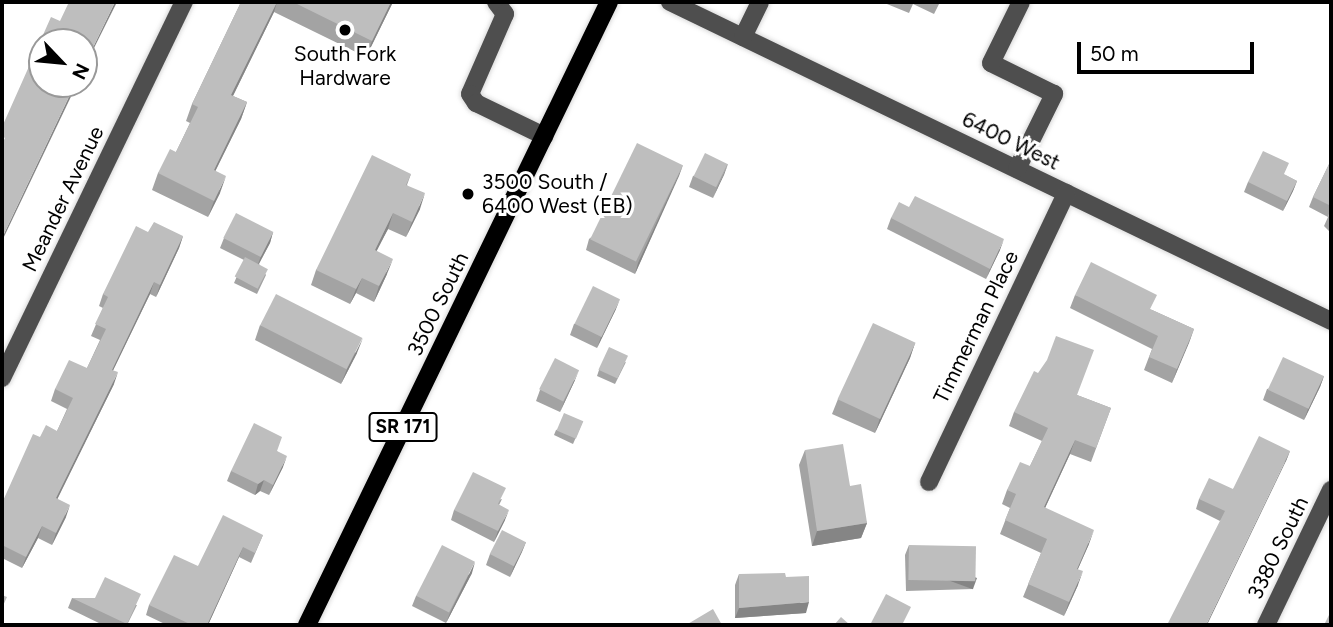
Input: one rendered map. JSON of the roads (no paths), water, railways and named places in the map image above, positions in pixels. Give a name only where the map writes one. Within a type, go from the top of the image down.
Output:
[{"type":"main road","name":"3500 South","points":[[307,625],[610,2]]},
{"type":"street","name":"Meander Avenue","points":[[2,378],[184,2]]},
{"type":"street","points":[[496,2],[505,14],[470,94],[476,103],[544,136]]},
{"type":"street","name":"6400 West","points":[[670,2],[1331,321]]},
{"type":"street","points":[[743,37],[760,2]]},
{"type":"street","points":[[1017,169],[1054,94],[991,63],[1021,2]]},
{"type":"street","name":"Timmerman Place","points":[[929,482],[1066,193]]},
{"type":"street","name":"3380 South","points":[[1266,625],[1331,490]]},
{"type":"place","name":"South Fork Hardware","points":[[345,30]]},
{"type":"place","name":"3500 South / 6400 West (EB)","points":[[468,194]]}]
